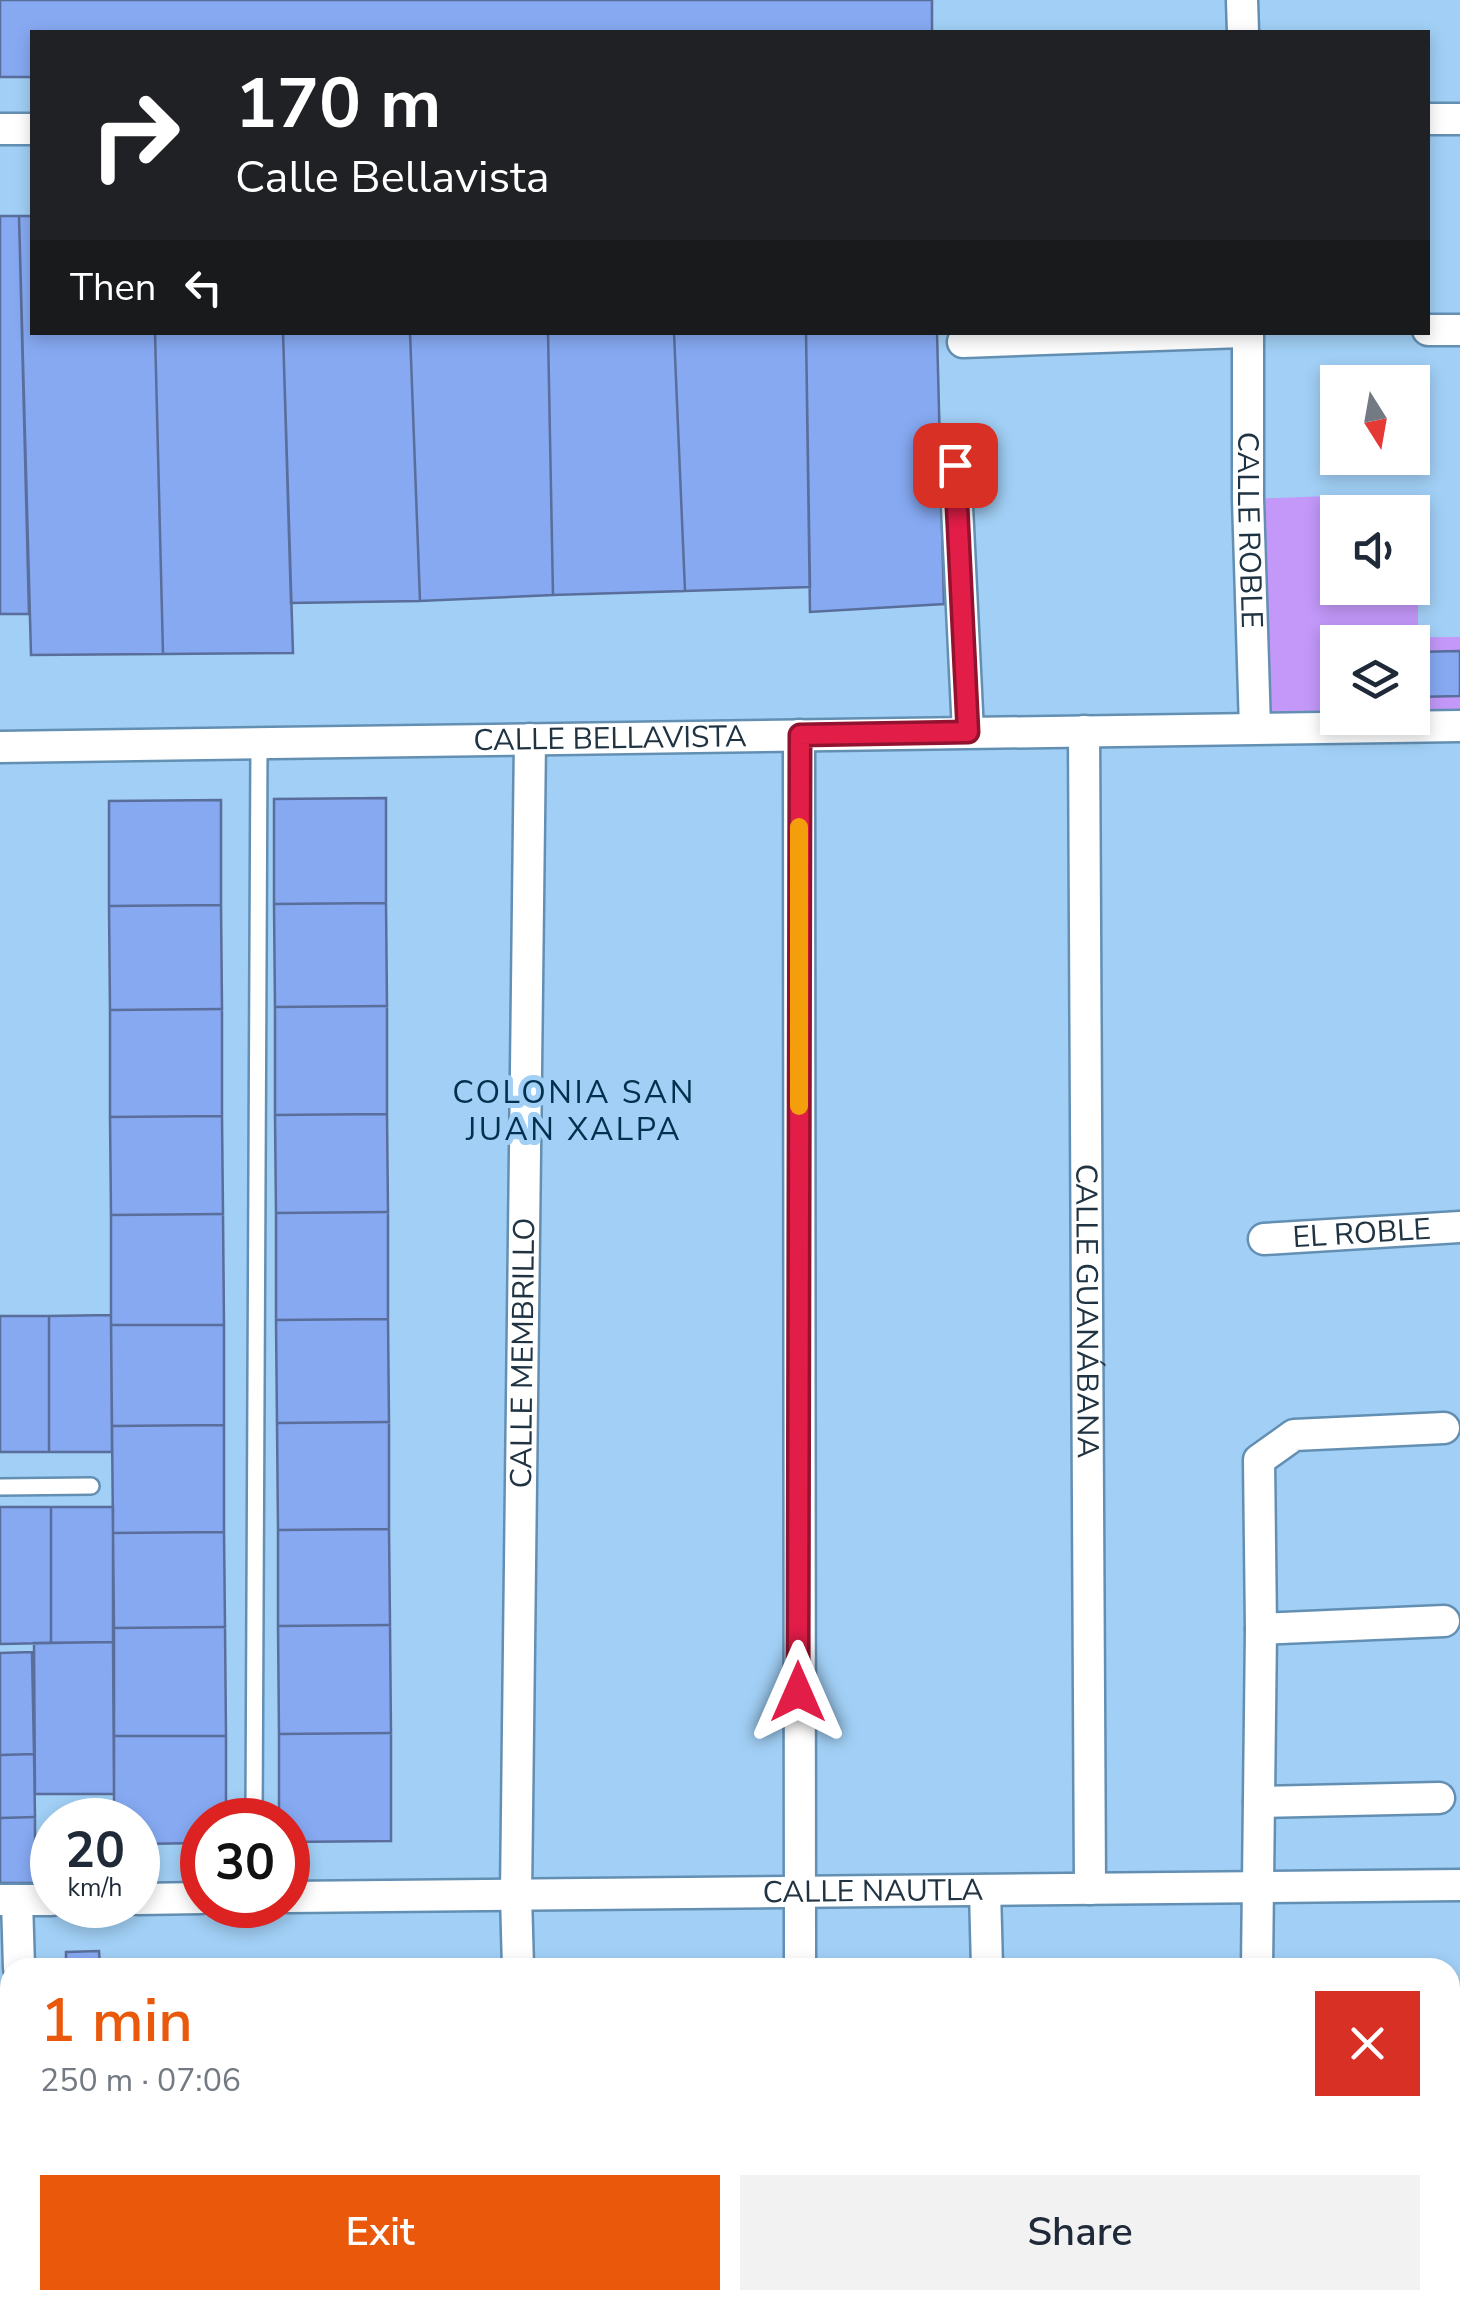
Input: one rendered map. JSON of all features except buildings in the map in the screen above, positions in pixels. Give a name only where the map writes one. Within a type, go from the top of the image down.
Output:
[{"type":"street","points":[[1242,0],[1243,30]]},
{"type":"street","points":[[1430,119],[1460,119]]},
{"type":"street","points":[[0,129],[30,129]]},
{"type":"street","points":[[1430,330],[1460,330]]},
{"type":"street","points":[[963,342],[1160,335]]},
{"type":"street","name":"CALLE ROBLE","points":[[1245,335],[1255,728]]},
{"type":"street","points":[[955,465],[968,732]]},
{"type":"street","name":"CALLE BELLAVISTA","points":[[0,747],[1460,726]]},
{"type":"street","name":"CALLE GUANÁBANA","points":[[1084,731],[1090,1889]]},
{"type":"street","points":[[800,735],[800,1958]]},
{"type":"street","name":"CALLE MEMBRILLO","points":[[518,1958],[530,739]]},
{"type":"street","name":"EL ROBLE","points":[[1264,1239],[1460,1227]]},
{"type":"street","points":[[1257,1958],[1259,1460],[1294,1435],[1444,1428]]},
{"type":"street","points":[[1261,1629],[1444,1621]]},
{"type":"street","points":[[1259,1802],[1439,1798]]},
{"type":"street","name":"CALLE NAUTLA","points":[[310,1897],[1460,1885]]},
{"type":"street","points":[[984,1890],[987,1958]]},
{"type":"street","points":[[9,1900],[18,1958]]},
{"type":"lane","points":[[254,1798],[259,743]]},
{"type":"lane","points":[[0,1487],[91,1486]]},
{"type":"shaded area","points":[[1320,496],[1320,605],[1418,605],[1418,625],[1320,625],[1320,727],[1255,728],[1248,499]]},
{"type":"shaded area","points":[[1430,637],[1460,637],[1460,726],[1430,726]]},
{"type":"slow traffic","points":[[799,827],[799,1106]]},
{"type":"district","name":"COLONIA SAN JUAN XALPA","points":[[574,1110]]},
{"type":"route","points":[[798,1692],[800,735],[968,732],[955,465]]}]
